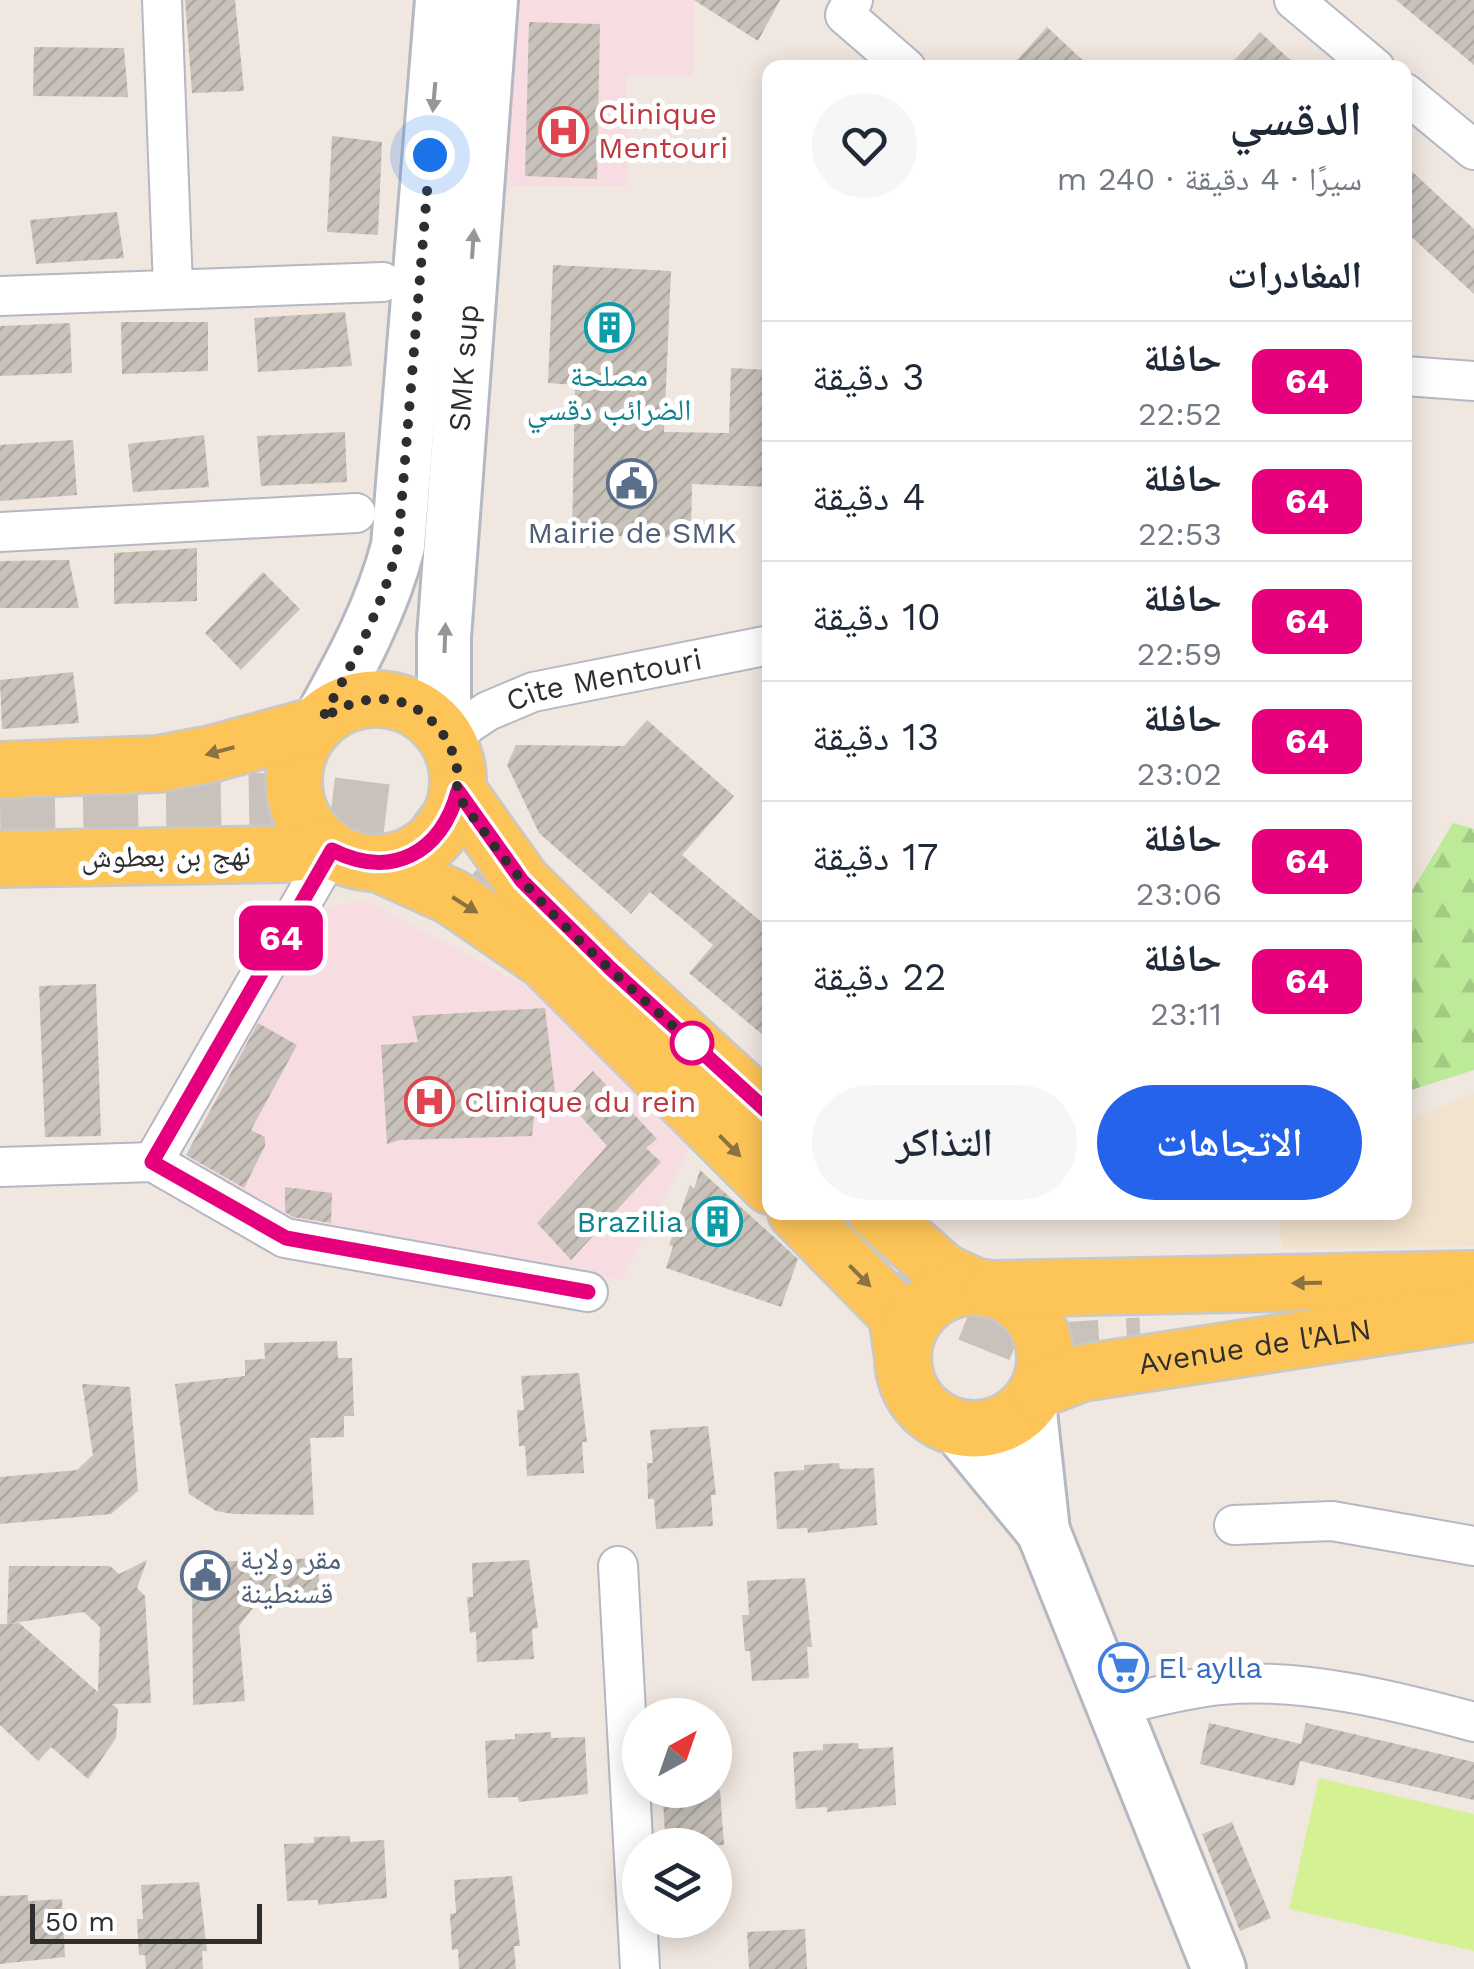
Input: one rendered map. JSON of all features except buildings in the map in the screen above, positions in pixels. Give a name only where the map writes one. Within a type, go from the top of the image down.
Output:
[{"type":"main road","points":[[442,0],[398,546],[388,584],[368,630],[301,746],[294,768],[294,792],[301,814],[314,834],[347,854],[452,897],[545,961],[762,1178]]},
{"type":"main road","name":"SMK sup","points":[[445,737],[444,638],[491,0]]},
{"type":"main road","points":[[0,770],[185,760],[318,722],[357,701],[396,701],[423,714],[445,737],[458,773],[458,791],[451,814],[439,834],[422,849],[400,860],[347,854]]},
{"type":"main road","points":[[458,791],[522,881],[610,968],[762,1107]]},
{"type":"main road","name":"نهج بن بعطوش","points":[[0,859],[347,854]]},
{"type":"main road","points":[[804,1220],[897,1315],[906,1380],[914,1397],[926,1411],[958,1428],[1043,1532],[1219,1969]]},
{"type":"main road","points":[[889,1220],[1013,1298],[1029,1312],[1040,1330],[1044,1370],[1033,1397],[1006,1422],[992,1427],[958,1428]]},
{"type":"main road","points":[[902,1351],[919,1310],[954,1288],[962,1266]]},
{"type":"main road","points":[[962,1266],[1474,1279]]},
{"type":"main road","points":[[1267,1326],[1474,1296]]},
{"type":"main road","name":"Avenue de l'ALN","points":[[1033,1397],[1082,1372],[1474,1314]]},
{"type":"main road","points":[[1033,1397],[1043,1532]]},
{"type":"street","points":[[162,0],[173,287]]},
{"type":"street","points":[[853,0],[846,14],[897,60]]},
{"type":"street","points":[[1294,0],[1365,60]]},
{"type":"street","points":[[1412,98],[1474,150]]},
{"type":"street","points":[[0,296],[384,282]]},
{"type":"street","points":[[1412,377],[1474,382]]},
{"type":"street","points":[[0,532],[356,513]]},
{"type":"street","name":"Cite Mentouri","points":[[445,737],[488,711],[533,692],[762,647]]},
{"type":"street","points":[[152,1162],[347,854]]},
{"type":"street","points":[[0,1167],[152,1162],[286,1238],[588,1292]]},
{"type":"street","points":[[1234,1525],[1332,1522],[1474,1546]]},
{"type":"street","points":[[618,1566],[640,1969]]},
{"type":"street","points":[[1114,1706],[1221,1684],[1289,1686],[1401,1702],[1474,1722]]},
{"type":"shaded area","name":"Clinique Mentouri","points":[[504,0],[693,0],[693,76],[626,75],[628,186],[495,186]]},
{"type":"shaded area","name":"Clinique du rein","points":[[367,901],[541,994],[690,1148],[621,1280],[285,1216],[183,1162],[307,910]]},
{"type":"shaded area","points":[[1474,1094],[1474,1246],[1282,1249],[1279,1220],[1412,1220],[1412,1118]]},
{"type":"green space","points":[[1453,823],[1474,829],[1474,1070],[1412,1090],[1412,890]]},
{"type":"green space","points":[[1319,1778],[1474,1814],[1474,1951],[1289,1909]]},
{"type":"tunnel","points":[[0,805],[292,800],[413,815],[457,848],[531,916]]},
{"type":"tunnel","points":[[849,1220],[936,1301],[1058,1350],[1141,1345]]},
{"type":"bus line","name":"64","points":[[588,1292],[286,1238],[152,1162],[332,850],[361,862],[400,860],[422,849],[439,834],[458,791],[522,881],[610,968],[762,1107]]},
{"type":"place","name":"Clinique Mentouri","points":[[563,131]]},
{"type":"place","name":"مصلحة الضرائب دقسي","points":[[609,327]]},
{"type":"place","name":"Mairie de SMK","points":[[632,484]]},
{"type":"place","name":"Clinique du rein","points":[[429,1102]]},
{"type":"place","name":"Brazilia","points":[[718,1222]]},
{"type":"place","name":"مقر ولاية قسنطينة","points":[[205,1576]]},
{"type":"place","name":"El aylla","points":[[1123,1668]]},
{"type":"route","points":[[430,155],[398,546],[388,584],[368,630],[322,719],[338,708],[376,698],[415,708],[431,720],[454,755],[458,791],[503,858],[610,968],[692,1043]]}]
